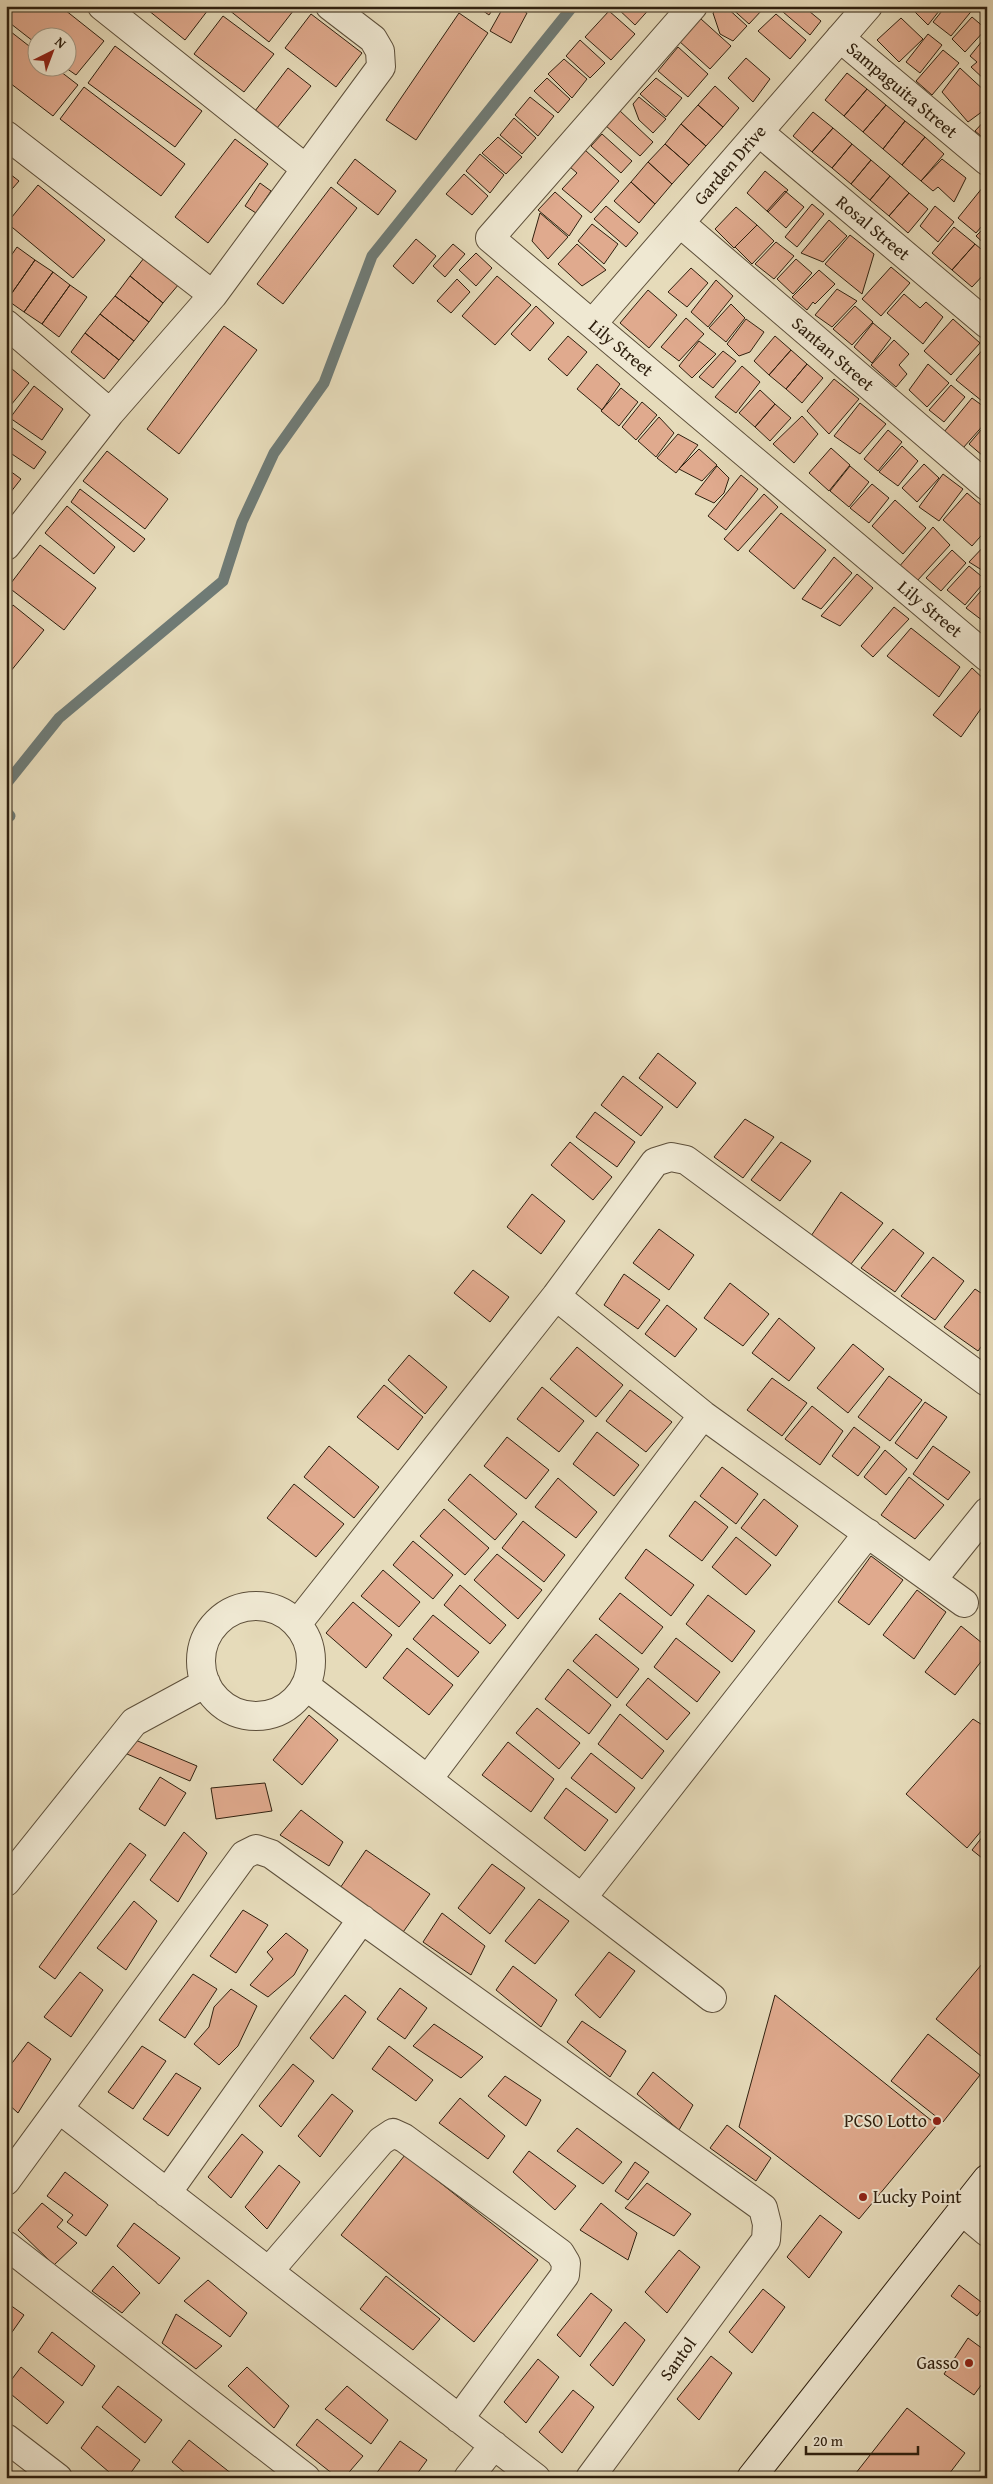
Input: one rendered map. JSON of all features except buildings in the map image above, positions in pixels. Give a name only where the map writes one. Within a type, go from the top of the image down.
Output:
[{"type":"street","points":[[102,6],[305,168]]},
{"type":"street","points":[[6,546],[110,413],[213,295],[380,67],[380,51],[373,39],[330,6]]},
{"type":"street","name":"Lily Street","points":[[693,6],[490,238],[987,657]]},
{"type":"street","name":"Garden Drive","points":[[592,324],[868,6]]},
{"type":"street","name":"Sampaguita Street","points":[[840,38],[987,161]]},
{"type":"street","name":"Rosal Street","points":[[759,132],[987,324]]},
{"type":"street","points":[[6,135],[213,295]]},
{"type":"street","name":"Santan Street","points":[[680,223],[987,486]]},
{"type":"street","points":[[7,325],[110,413]]},
{"type":"street","points":[[296,1624],[556,1296],[655,1162],[671,1157],[686,1160],[987,1382]]},
{"type":"street","points":[[556,1296],[703,1415],[964,1603]]},
{"type":"street","points":[[428,1780],[703,1415]]},
{"type":"street","points":[[933,1579],[987,1512]]},
{"type":"street","points":[[582,1898],[868,1533]]},
{"type":"street","points":[[268,1608],[284,1614],[296,1624],[306,1638],[311,1654],[306,1686],[296,1701],[281,1711],[264,1716],[246,1716],[229,1709],[216,1698],[206,1682],[202,1666],[202,1649],[209,1633],[220,1620],[242,1609],[268,1608]]},
{"type":"street","points":[[6,1882],[134,1722],[206,1682]]},
{"type":"street","points":[[306,1686],[712,1998]]},
{"type":"street","points":[[6,2181],[244,1855],[256,1849],[271,1854],[362,1919],[167,2193]]},
{"type":"street","name":"Santol","points":[[362,1919],[763,2208],[767,2224],[766,2240],[590,2478]]},
{"type":"street","points":[[59,2109],[536,2478]]},
{"type":"street","points":[[269,2271],[381,2141],[393,2133],[404,2138],[560,2253],[566,2264],[565,2275],[459,2419]]},
{"type":"street","points":[[751,2478],[987,2179]]},
{"type":"street","points":[[962,2211],[987,2232]]},
{"type":"street","points":[[6,2245],[306,2478]]},
{"type":"street","points":[[6,2438],[58,2478]]},
{"type":"street","points":[[468,2478],[494,2445]]},
{"type":"waterway","points":[[6,784],[59,718],[223,581],[242,522],[274,453],[324,383],[372,256],[573,6]]},
{"type":"waterway","points":[[6,811],[10,816],[6,819]]},
{"type":"place","name":"PCSO Lotto","points":[[937,2121]]},
{"type":"place","name":"Lucky Point","points":[[863,2197]]},
{"type":"place","name":"Gasso","points":[[969,2363]]}]
